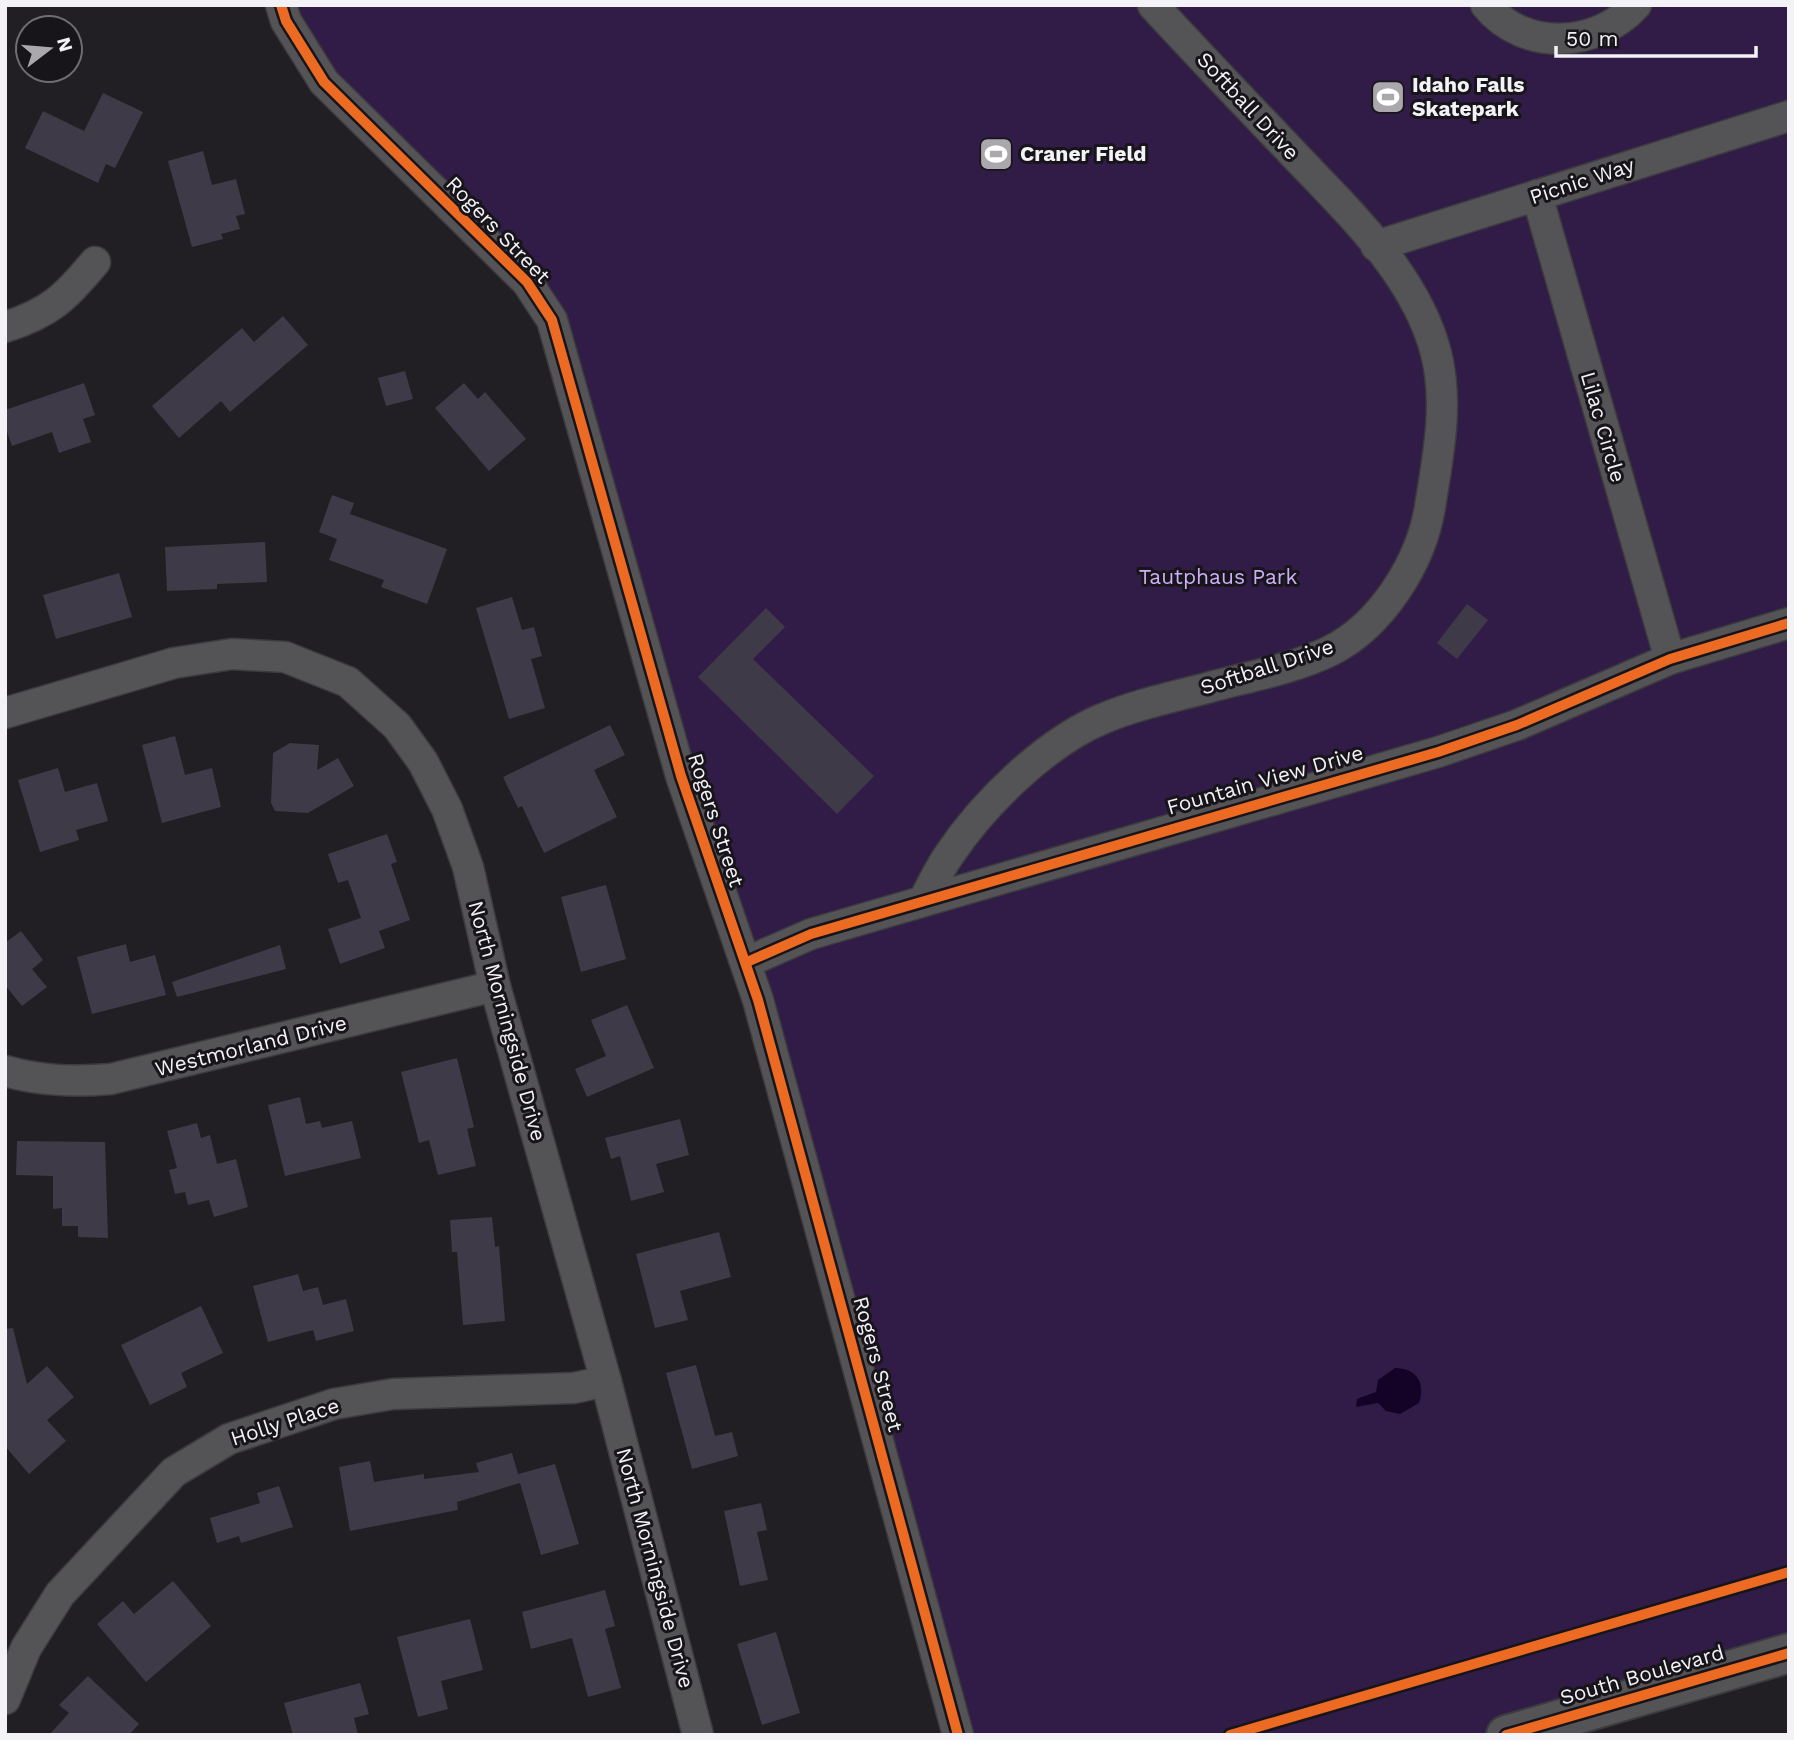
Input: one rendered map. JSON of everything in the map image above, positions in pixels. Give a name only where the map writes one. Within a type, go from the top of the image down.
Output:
[{"type":"street","name":"Rogers Street","points":[[281,5],[286,21],[324,82],[527,282],[552,320],[681,776],[722,901],[747,962],[958,1735]]},
{"type":"street","name":"Softball Drive","points":[[924,900],[947,857],[973,823],[1013,781],[1066,740],[1099,721],[1130,709],[1329,652],[1349,639],[1397,589],[1416,553],[1428,517],[1441,439],[1442,391],[1436,354],[1423,316],[1364,229],[1153,5]]},
{"type":"street","points":[[1486,5],[1522,32],[1555,41],[1591,36],[1627,15],[1636,5]]},
{"type":"street","name":"Picnic Way","points":[[1376,246],[1789,116]]},
{"type":"street","name":"Lilac Circle","points":[[1537,195],[1670,659]]},
{"type":"street","points":[[5,327],[24,321],[65,298],[95,262]]},
{"type":"street","name":"Fountain View Drive","points":[[747,962],[811,934],[1438,752],[1517,725],[1670,659],[1789,623]]},
{"type":"street","name":"North Morningside Drive","points":[[5,713],[174,663],[232,654],[285,657],[348,682],[397,726],[423,762],[447,809],[468,867],[495,986],[606,1381],[698,1735]]},
{"type":"street","name":"Westmorland Drive","points":[[5,1071],[34,1079],[65,1082],[111,1079],[495,986]]},
{"type":"street","name":"Holly Place","points":[[5,1699],[26,1648],[60,1594],[174,1472],[229,1438],[334,1404],[393,1394],[574,1388],[606,1381]]},
{"type":"street","name":"South Boulevard","points":[[1506,1735],[1789,1653]]},
{"type":"green space","name":"Tautphaus Park","points":[[281,5],[1789,5],[1789,1653],[1506,1735],[958,1735],[552,320],[324,82]]},
{"type":"shaded area","points":[[1395,1368],[1409,1371],[1418,1378],[1421,1390],[1419,1403],[1400,1414],[1386,1411],[1378,1403],[1356,1407],[1357,1399],[1376,1392],[1378,1380]]},
{"type":"building","points":[[103,93],[143,112],[115,168],[106,164],[98,183],[25,148],[43,111],[84,131]]},
{"type":"building","points":[[203,151],[212,185],[236,179],[245,214],[236,216],[240,229],[221,234],[223,239],[192,247],[168,161]]},
{"type":"building","points":[[283,316],[308,345],[230,412],[221,401],[179,438],[152,406],[242,328],[254,342]]},
{"type":"building","points":[[405,371],[413,399],[386,406],[378,378]]},
{"type":"building","points":[[84,383],[95,415],[83,419],[91,442],[59,453],[52,432],[12,446],[5,426],[5,410]]},
{"type":"building","points":[[464,383],[478,399],[485,392],[526,439],[489,471],[435,408]]},
{"type":"building","points":[[332,495],[354,503],[350,514],[447,549],[427,604],[381,587],[384,580],[329,560],[337,539],[319,532]]},
{"type":"building","points":[[265,542],[267,582],[217,584],[217,589],[167,591],[165,547]]},
{"type":"building","points":[[119,573],[132,617],[56,639],[43,595]]},
{"type":"building","points":[[512,597],[522,630],[534,627],[542,656],[531,659],[545,708],[509,719],[476,608]]},
{"type":"building","points":[[1467,604],[1488,620],[1457,659],[1437,643]]},
{"type":"building","points":[[766,608],[785,627],[753,659],[874,776],[837,814],[698,677]]},
{"type":"building","points":[[610,725],[625,755],[594,770],[617,817],[544,853],[522,806],[518,808],[503,777]]},
{"type":"building","points":[[175,736],[185,775],[212,768],[221,807],[162,823],[142,745]]},
{"type":"building","points":[[290,743],[319,745],[317,770],[338,758],[354,786],[308,813],[275,811],[271,803],[273,753]]},
{"type":"building","points":[[58,768],[65,792],[97,783],[108,821],[76,830],[79,840],[40,852],[18,780]]},
{"type":"building","points":[[387,834],[397,862],[391,864],[410,920],[379,931],[385,948],[340,964],[328,929],[361,918],[348,880],[338,883],[328,854]]},
{"type":"building","points":[[606,885],[626,959],[581,972],[561,897]]},
{"type":"building","points":[[21,931],[43,960],[32,969],[47,987],[22,1006],[5,985],[5,943]]},
{"type":"building","points":[[126,944],[130,962],[155,955],[166,995],[92,1014],[77,957]]},
{"type":"building","points":[[280,945],[286,969],[177,997],[172,982]]},
{"type":"building","points":[[627,1005],[654,1068],[587,1097],[575,1069],[606,1056],[591,1020]]},
{"type":"building","points":[[457,1058],[474,1127],[467,1129],[476,1166],[438,1175],[429,1140],[419,1143],[401,1072]]},
{"type":"building","points":[[300,1097],[306,1124],[320,1121],[322,1128],[352,1121],[361,1158],[285,1176],[268,1105]]},
{"type":"building","points":[[680,1119],[689,1155],[656,1164],[664,1192],[631,1201],[620,1156],[611,1159],[605,1138]]},
{"type":"building","points":[[197,1123],[201,1138],[210,1135],[217,1164],[236,1159],[248,1207],[214,1217],[209,1200],[188,1205],[185,1192],[175,1194],[169,1170],[177,1168],[167,1131]]},
{"type":"building","points":[[17,1141],[105,1142],[108,1238],[78,1237],[78,1226],[62,1226],[62,1208],[53,1209],[53,1176],[16,1175]]},
{"type":"building","points":[[492,1217],[495,1247],[499,1246],[505,1321],[463,1325],[457,1252],[452,1252],[450,1220]]},
{"type":"building","points":[[719,1232],[731,1277],[680,1291],[688,1320],[655,1328],[636,1254]]},
{"type":"building","points":[[298,1274],[303,1291],[318,1287],[323,1305],[346,1299],[354,1331],[316,1341],[313,1330],[268,1342],[253,1286]]},
{"type":"building","points":[[201,1306],[223,1353],[181,1373],[187,1387],[150,1405],[121,1345]]},
{"type":"building","points":[[13,1328],[27,1384],[47,1366],[74,1397],[47,1420],[66,1441],[29,1474],[5,1446],[5,1329]]},
{"type":"building","points":[[696,1365],[715,1436],[732,1432],[738,1456],[692,1469],[666,1373]]},
{"type":"building","points":[[512,1453],[518,1474],[555,1464],[579,1544],[541,1555],[520,1483],[457,1502],[458,1510],[350,1531],[339,1467],[370,1461],[374,1482],[424,1474],[424,1479],[479,1472],[476,1463]]},
{"type":"building","points":[[279,1486],[293,1527],[241,1543],[239,1536],[217,1543],[210,1518],[260,1503],[257,1493]]},
{"type":"building","points":[[761,1503],[767,1530],[757,1532],[768,1580],[740,1586],[724,1511]]},
{"type":"building","points":[[173,1581],[211,1626],[146,1682],[97,1624],[123,1601],[134,1614]]},
{"type":"building","points":[[605,1590],[615,1626],[605,1629],[621,1688],[588,1697],[572,1638],[531,1649],[522,1612]]},
{"type":"building","points":[[470,1619],[483,1670],[441,1681],[448,1709],[418,1717],[397,1637]]},
{"type":"building","points":[[776,1632],[800,1713],[762,1725],[737,1644]]},
{"type":"building","points":[[88,1676],[139,1724],[129,1735],[49,1735],[69,1713],[59,1705]]},
{"type":"building","points":[[360,1683],[369,1714],[354,1718],[358,1735],[293,1735],[284,1703]]},
{"type":"cycle path","points":[[281,5],[286,21],[324,82],[527,282],[552,320],[681,776],[758,1000],[958,1735]]},
{"type":"cycle path","points":[[747,962],[811,934],[1438,752],[1517,725],[1670,659],[1789,623]]},
{"type":"cycle path","points":[[1230,1735],[1789,1572]]},
{"type":"cycle path","points":[[1506,1735],[1789,1653]]},
{"type":"place","name":"Idaho Falls Skatepark","points":[[1388,97]]},
{"type":"place","name":"Craner Field","points":[[996,154]]}]
